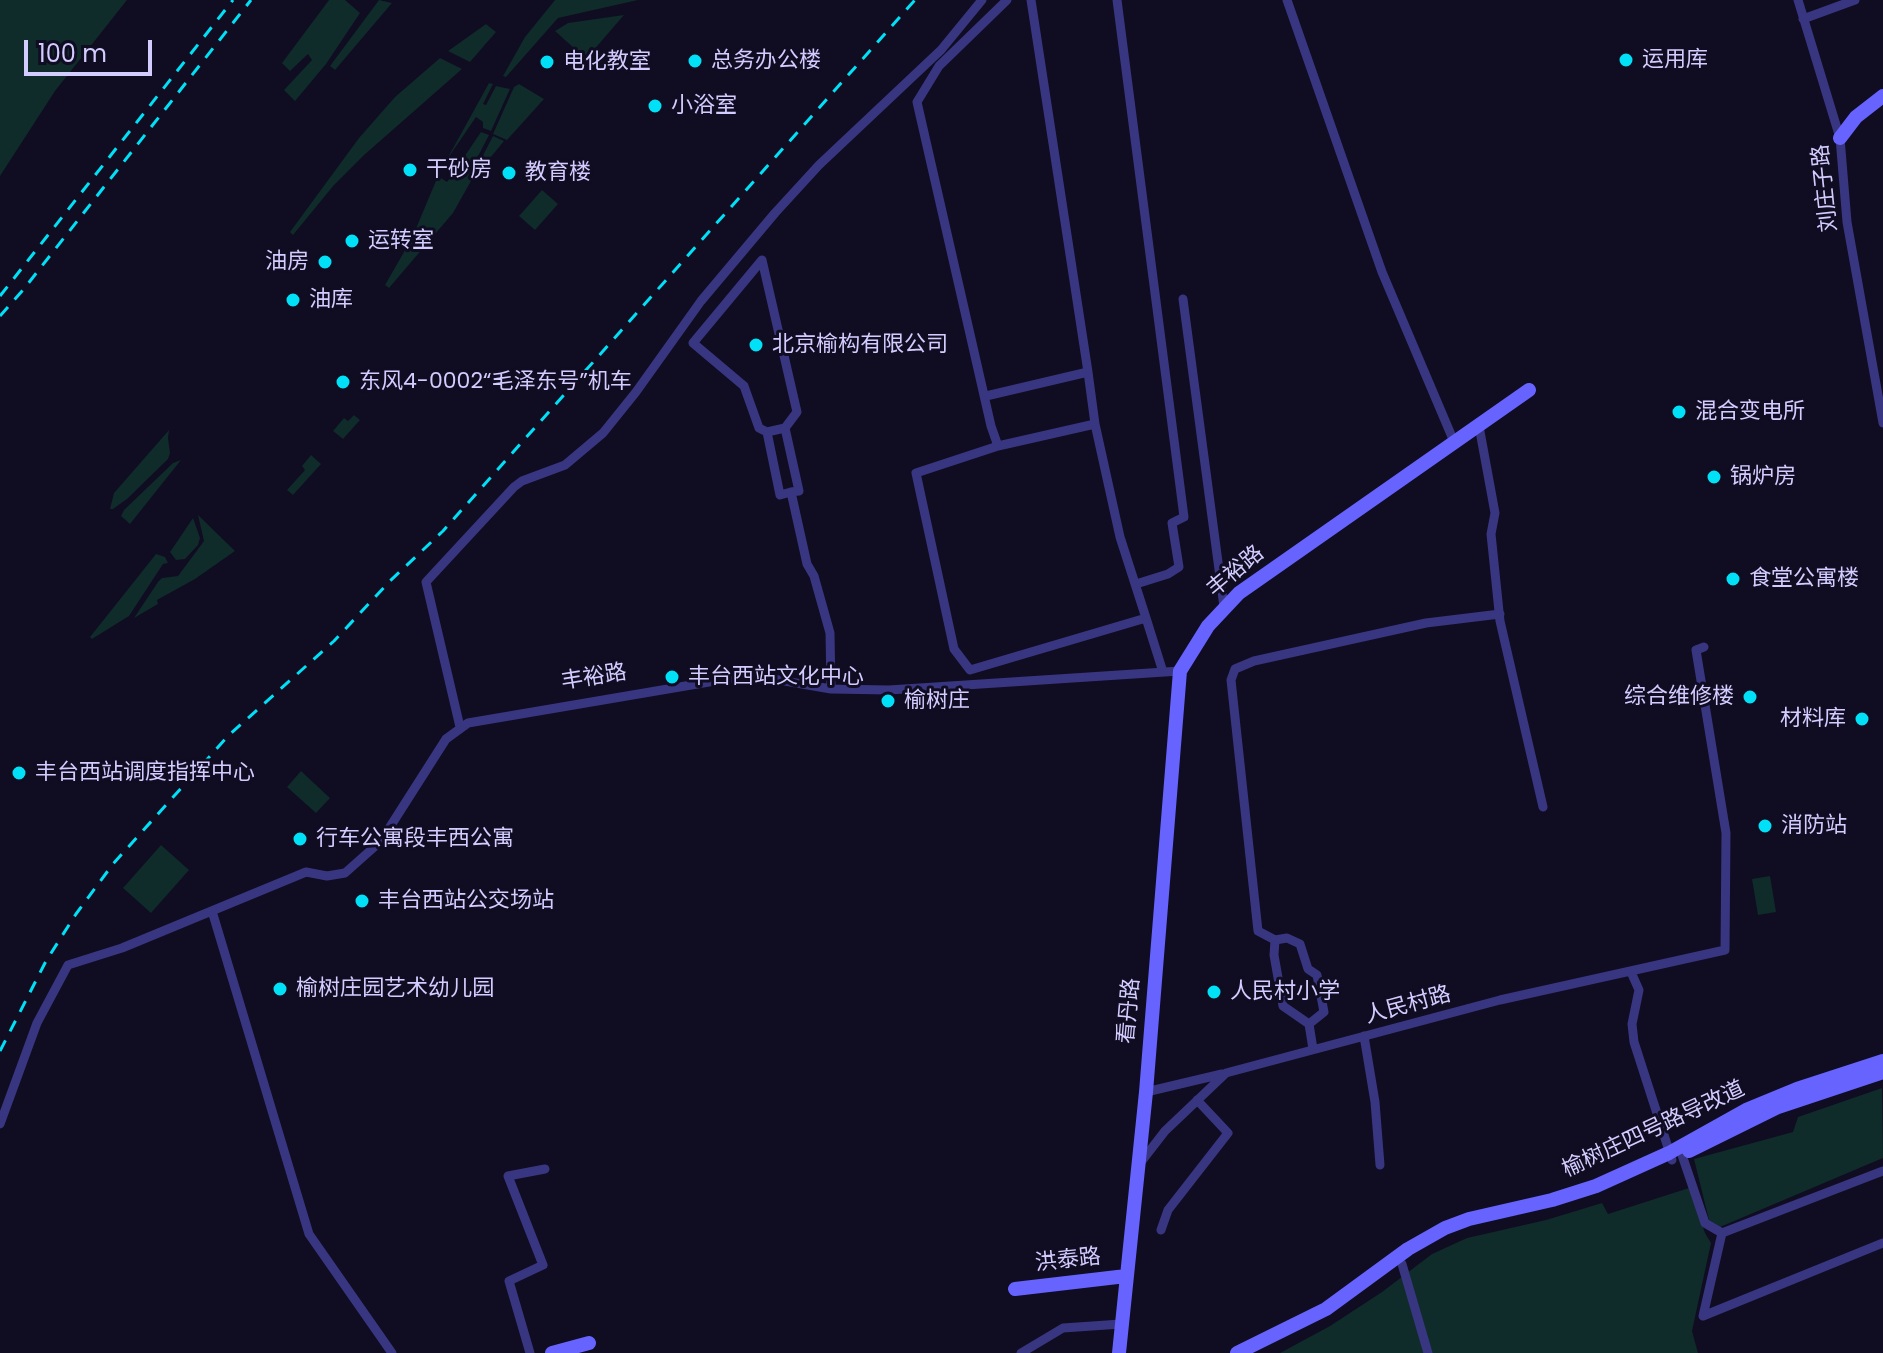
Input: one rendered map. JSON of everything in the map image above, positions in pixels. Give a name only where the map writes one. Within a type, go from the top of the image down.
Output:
[{"type":"street","points":[[0,1124],[37,1023],[68,965],[122,948],[306,872],[327,876],[350,870],[390,829],[446,739],[460,727],[426,582],[514,487],[565,465],[603,433],[701,301],[775,213],[828,156],[941,50],[982,0]]},
{"type":"street","points":[[998,446],[917,102],[939,66],[1007,0]]},
{"type":"street","points":[[1031,0],[1095,424],[1120,537],[1163,672]]},
{"type":"street","points":[[1117,0],[1184,517],[1172,523],[1179,567],[1168,574],[1136,584]]},
{"type":"street","points":[[1287,0],[1382,272],[1455,444]]},
{"type":"street","name":"刘庄子路","points":[[1798,0],[1840,138],[1847,222],[1883,423]]},
{"type":"street","points":[[1803,19],[1855,0]]},
{"type":"street","points":[[1840,138],[1856,117],[1883,96]]},
{"type":"street","points":[[762,260],[797,412],[785,428],[767,432],[759,428],[744,386],[693,343],[762,260]]},
{"type":"street","points":[[1183,299],[1224,607]]},
{"type":"street","points":[[986,396],[1088,372]]},
{"type":"street","name":"丰裕路","points":[[460,727],[475,721],[760,674],[831,689],[931,688],[1180,671],[1192,648],[1224,607],[1255,580],[1529,390]]},
{"type":"street","points":[[1095,424],[998,446],[916,473],[954,649],[970,670],[1146,618]]},
{"type":"street","points":[[1479,426],[1495,513],[1491,534],[1500,614],[1543,807]]},
{"type":"street","points":[[767,432],[780,495],[799,491],[785,428]]},
{"type":"street","points":[[791,492],[807,564],[814,576],[830,633],[831,689]]},
{"type":"street","points":[[1309,1024],[1324,1012],[1317,975],[1308,969],[1300,944],[1287,938],[1275,940],[1258,931],[1231,680],[1235,669],[1254,661],[1426,623],[1500,614]]},
{"type":"street","name":"人民村路","points":[[1139,1165],[1165,1131],[1226,1073],[1500,1000],[1725,950],[1726,833],[1696,650],[1704,647]]},
{"type":"street","name":"看丹路","points":[[1119,1353],[1146,1092],[1180,671]]},
{"type":"street","points":[[212,911],[309,1234],[392,1353]]},
{"type":"street","points":[[1275,940],[1274,955],[1283,1006],[1309,1024],[1313,1049]]},
{"type":"street","points":[[1631,972],[1639,990],[1632,1024],[1634,1042],[1674,1156],[1705,1223],[1722,1233]]},
{"type":"street","points":[[1364,1036],[1375,1102],[1380,1165]]},
{"type":"street","name":"榆树庄四号路导改道","points":[[1237,1353],[1319,1313],[1408,1249],[1445,1228],[1581,1192],[1674,1156],[1746,1110],[1797,1089],[1883,1061]]},
{"type":"street","name":"榆树庄四号路导改道","points":[[1258,1353],[1313,1326],[1437,1240],[1458,1231],[1577,1201],[1778,1107],[1883,1072]]},
{"type":"street","points":[[1146,1092],[1226,1073]]},
{"type":"street","points":[[1161,1230],[1168,1210],[1228,1133],[1197,1100]]},
{"type":"street","points":[[530,1353],[509,1281],[543,1265],[508,1176],[545,1169]]},
{"type":"street","points":[[1722,1233],[1883,1171]]},
{"type":"street","points":[[1722,1233],[1703,1316],[1883,1243]]},
{"type":"street","points":[[1402,1264],[1428,1353]]},
{"type":"street","name":"洪泰路","points":[[1015,1289],[1126,1276]]},
{"type":"street","points":[[1021,1353],[1063,1328],[1121,1324]]},
{"type":"street","points":[[552,1353],[589,1343]]},
{"type":"green space","points":[[0,0],[127,0],[55,91],[0,176]]},
{"type":"green space","points":[[329,0],[345,0],[360,13],[326,64],[295,101],[284,90],[312,60],[308,54],[290,71],[282,63]]},
{"type":"green space","points":[[379,0],[392,3],[335,70],[330,66]]},
{"type":"green space","points":[[555,0],[638,0],[558,18],[506,77],[503,76],[525,37]]},
{"type":"green space","points":[[624,15],[586,59],[555,31],[568,23]]},
{"type":"green space","points":[[486,24],[496,32],[470,62],[448,51]]},
{"type":"green space","points":[[440,58],[462,69],[363,156],[334,185],[293,235],[290,232],[359,138],[395,97]]},
{"type":"green space","points":[[489,83],[493,84],[483,104],[486,105],[496,86],[510,89],[491,131],[483,128],[483,122],[476,117],[446,161]]},
{"type":"green space","points":[[519,84],[544,99],[507,140],[493,134],[514,87]]},
{"type":"green space","points":[[481,132],[489,135],[474,164],[471,181],[453,213],[389,288],[385,285],[412,238],[438,176],[447,182]]},
{"type":"green space","points":[[493,136],[504,141],[477,174],[478,165]]},
{"type":"green space","points":[[542,190],[558,204],[535,230],[519,216]]},
{"type":"green space","points":[[354,415],[360,420],[343,439],[333,431],[344,418],[348,421]]},
{"type":"green space","points":[[169,430],[168,459],[127,499],[110,509],[114,493]]},
{"type":"green space","points":[[311,455],[321,464],[293,495],[287,490],[305,470],[302,466]]},
{"type":"green space","points":[[181,460],[130,524],[121,516],[173,463]]},
{"type":"green space","points":[[198,515],[235,551],[134,618],[158,582],[162,578],[178,576],[204,541]]},
{"type":"green space","points":[[193,518],[200,538],[198,545],[185,559],[176,560],[170,552]]},
{"type":"green space","points":[[156,554],[165,557],[168,563],[163,564],[129,616],[92,639],[90,637]]},
{"type":"green space","points":[[301,771],[330,798],[316,813],[287,787]]},
{"type":"green space","points":[[161,845],[189,870],[151,913],[123,888]]},
{"type":"green space","points":[[1770,876],[1776,912],[1758,915],[1752,879]]},
{"type":"green space","points":[[1882,1088],[1883,1158],[1720,1227],[1709,1220],[1694,1159],[1793,1132],[1798,1117]]},
{"type":"green space","points":[[1689,1188],[1711,1243],[1692,1331],[1698,1353],[1280,1353],[1330,1326],[1432,1254],[1467,1238],[1546,1220],[1602,1203],[1608,1214]]},
{"type":"railway","points":[[0,296],[233,0]]},
{"type":"railway","points":[[0,316],[251,0]]},
{"type":"railway","points":[[0,1051],[46,961],[113,864],[228,736],[334,641],[390,581],[443,531],[915,0]]},
{"type":"place","name":"运用库","points":[[1626,60]]},
{"type":"place","name":"总务办公楼","points":[[695,61]]},
{"type":"place","name":"电化教室","points":[[547,62]]},
{"type":"place","name":"小浴室","points":[[655,106]]},
{"type":"place","name":"干砂房","points":[[410,170]]},
{"type":"place","name":"教育楼","points":[[509,173]]},
{"type":"place","name":"运转室","points":[[352,241]]},
{"type":"place","name":"油房","points":[[325,262]]},
{"type":"place","name":"油库","points":[[293,300]]},
{"type":"place","name":"北京榆构有限公司","points":[[756,345]]},
{"type":"place","name":"东风4-0002“毛泽东号”机车","points":[[343,382]]},
{"type":"place","name":"混合变电所","points":[[1679,412]]},
{"type":"place","name":"锅炉房","points":[[1714,477]]},
{"type":"place","name":"食堂公寓楼","points":[[1733,579]]},
{"type":"place","name":"丰台西站文化中心","points":[[672,677]]},
{"type":"place","name":"综合维修楼","points":[[1750,697]]},
{"type":"place","name":"榆树庄","points":[[888,701]]},
{"type":"place","name":"材料库","points":[[1862,719]]},
{"type":"place","name":"丰台西站调度指挥中心","points":[[19,773]]},
{"type":"place","name":"消防站","points":[[1765,826]]},
{"type":"place","name":"行车公寓段丰西公寓","points":[[300,839]]},
{"type":"place","name":"丰台西站公交场站","points":[[362,901]]},
{"type":"place","name":"榆树庄园艺术幼儿园","points":[[280,989]]},
{"type":"place","name":"人民村小学","points":[[1214,992]]}]
